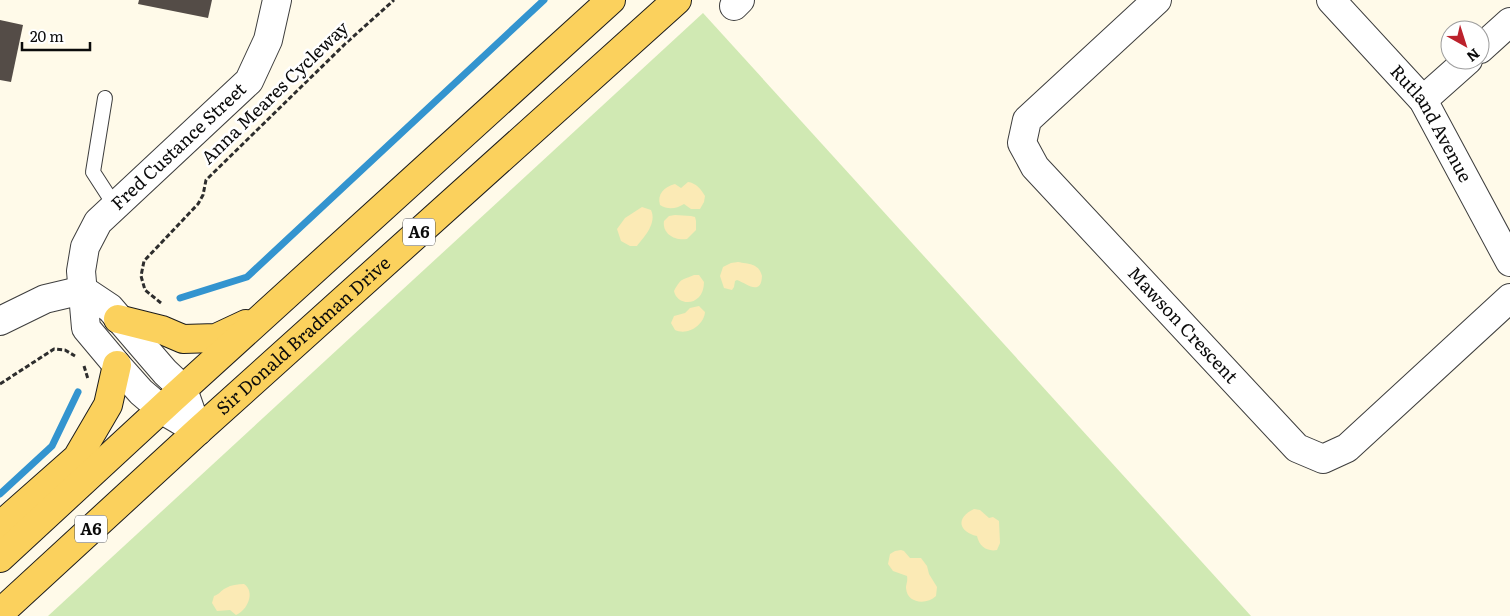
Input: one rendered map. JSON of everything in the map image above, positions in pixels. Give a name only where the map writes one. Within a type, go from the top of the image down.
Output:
[{"type":"main road","name":"A6","points":[[0,558],[611,0]]},
{"type":"main road","name":"Sir Donald Bradman Drive","points":[[0,613],[198,431],[677,0]]},
{"type":"main road","points":[[118,319],[162,330],[183,339],[216,338],[262,317]]},
{"type":"main road","points":[[0,526],[77,458],[108,405],[116,365]]},
{"type":"street","name":"Fred Custance Street","points":[[198,431],[161,409],[141,392],[86,328],[81,271],[85,247],[98,222],[248,82],[268,40],[276,0]]},
{"type":"street","name":"Mawson Crescent","points":[[1157,0],[1027,120],[1022,143],[1035,167],[1297,448],[1322,459],[1347,448],[1510,298]]},
{"type":"street","name":"Rutland Avenue","points":[[1331,0],[1423,100],[1510,262]]},
{"type":"street","points":[[1490,40],[1510,22]]},
{"type":"street","points":[[1423,100],[1457,70]]},
{"type":"street","points":[[0,321],[44,299],[83,290],[110,308],[183,389],[198,431]]},
{"type":"lane","points":[[105,98],[93,172],[115,206]]},
{"type":"path","name":"Anna Meares Cycleway","points":[[168,309],[144,290],[141,276],[144,261],[198,204],[203,196],[206,180],[214,170],[345,44],[394,0]]},
{"type":"path","points":[[0,384],[54,349],[65,350],[74,355],[84,366],[89,384]]},
{"type":"green space","points":[[703,13],[1251,616],[48,616]]},
{"type":"sand","points":[[688,182],[698,187],[705,196],[700,209],[691,209],[684,204],[672,208],[660,205],[661,194],[665,189],[675,184],[681,188]]},
{"type":"sand","points":[[642,207],[651,210],[651,224],[647,234],[637,246],[630,246],[621,241],[617,229],[625,218]]},
{"type":"sand","points":[[669,216],[695,217],[696,230],[687,239],[674,238],[665,230],[664,221]]},
{"type":"sand","points":[[738,262],[756,266],[762,276],[759,286],[752,287],[737,280],[732,290],[724,288],[720,276],[723,267]]},
{"type":"sand","points":[[699,275],[704,282],[700,296],[690,302],[680,300],[674,291],[682,280]]},
{"type":"sand","points":[[699,306],[705,312],[702,321],[698,325],[685,332],[675,330],[671,323],[674,316]]},
{"type":"sand","points":[[974,509],[980,510],[989,518],[993,517],[999,521],[1000,543],[997,550],[984,548],[977,536],[963,528],[962,520],[964,516]]},
{"type":"sand","points":[[901,550],[910,558],[921,558],[927,566],[929,574],[937,587],[936,596],[932,599],[923,602],[910,597],[906,588],[907,576],[893,571],[888,564],[890,554]]},
{"type":"sand","points":[[244,584],[248,587],[250,596],[244,610],[236,615],[230,610],[217,611],[212,603],[214,596],[230,586]]},
{"type":"building","points":[[139,0],[212,0],[208,18],[138,4]]},
{"type":"building","points":[[0,20],[23,25],[11,82],[0,80]]},
{"type":"waterway","points":[[180,298],[247,277],[544,0]]},
{"type":"waterway","points":[[0,494],[52,446],[78,392]]}]
